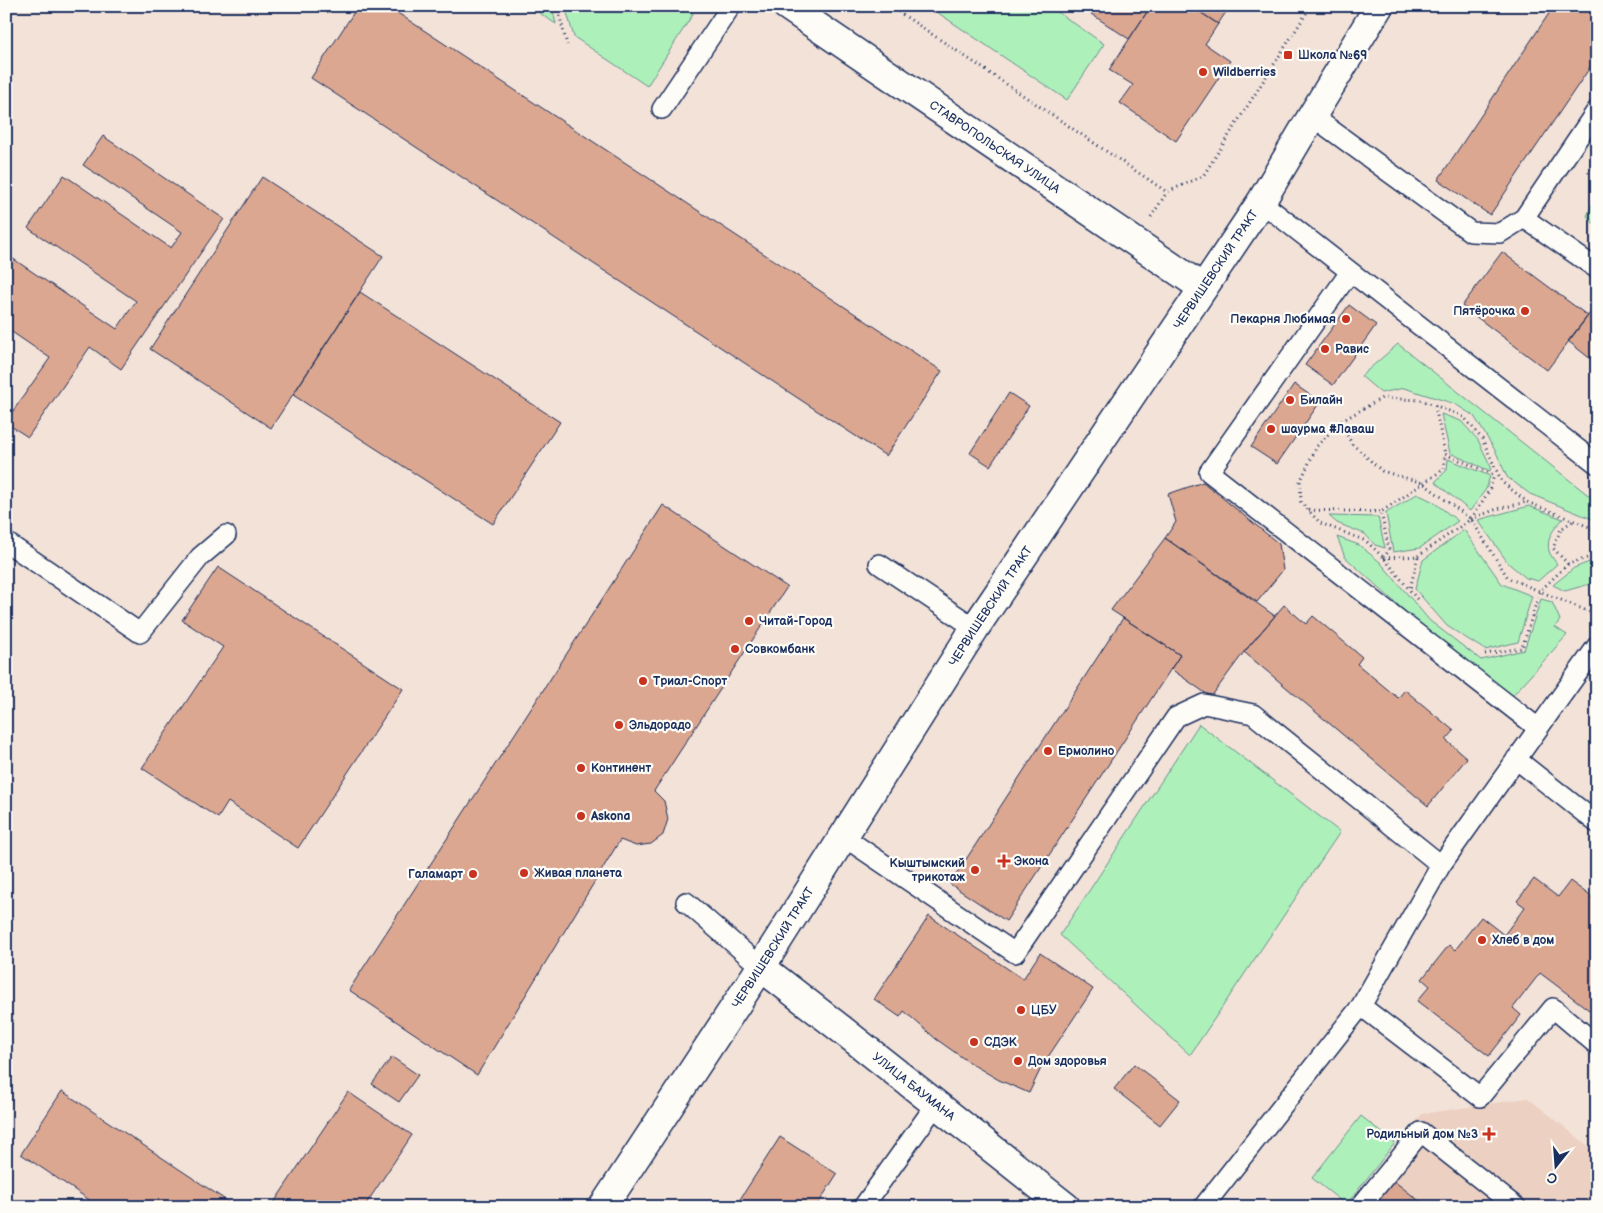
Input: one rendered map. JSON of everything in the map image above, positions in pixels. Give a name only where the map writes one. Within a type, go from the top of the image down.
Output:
[{"type":"main road","name":"СТАВРОПОЛЬСКАЯ УЛИЦА","points":[[787,6],[1203,288]]},
{"type":"main road","name":"ЧЕРВИШЕВСКИЙ ТРАКТ","points":[[603,1207],[761,967],[974,628],[1261,202],[1379,6]]},
{"type":"main road","name":"УЛИЦА БАУМАНА","points":[[761,967],[1066,1207]]},
{"type":"lane","points":[[662,109],[731,6]]},
{"type":"lane","points":[[1312,116],[1471,232],[1500,233],[1524,218],[1597,110]]},
{"type":"lane","points":[[1261,202],[1597,464]]},
{"type":"lane","points":[[1524,218],[1597,269]]},
{"type":"lane","points":[[1350,272],[1208,472],[1538,728]]},
{"type":"lane","points":[[6,542],[140,633],[200,557],[226,535]]},
{"type":"lane","points":[[878,564],[974,628]]},
{"type":"lane","points":[[1203,1207],[1361,1006],[1441,865],[1597,646]]},
{"type":"lane","points":[[844,837],[1016,953],[1176,717],[1204,704],[1253,714],[1441,865]]},
{"type":"lane","points":[[1516,759],[1597,823]]},
{"type":"lane","points":[[686,902],[761,967]]},
{"type":"lane","points":[[1361,1006],[1480,1097],[1553,1008],[1597,1045]]},
{"type":"lane","points":[[863,1207],[936,1103]]},
{"type":"lane","points":[[1360,1207],[1421,1132],[1516,1207]]},
{"type":"path","points":[[557,6],[567,46]]},
{"type":"path","points":[[890,6],[1167,192],[1202,176],[1311,6]]},
{"type":"path","points":[[1420,602],[1384,558],[1366,541],[1320,523],[1301,502],[1300,482],[1317,446],[1340,422],[1382,398],[1422,400],[1464,417],[1482,438],[1502,482],[1527,502],[1597,530]]},
{"type":"path","points":[[1308,510],[1381,512],[1444,468],[1445,454],[1435,406]]},
{"type":"path","points":[[1340,422],[1352,444],[1382,471],[1423,483],[1471,519],[1508,578],[1597,615]]},
{"type":"path","points":[[1445,454],[1494,476]]},
{"type":"path","points":[[1471,519],[1490,491],[1496,470]]},
{"type":"path","points":[[1384,558],[1418,556],[1471,519],[1497,509],[1527,502]]},
{"type":"path","points":[[1381,512],[1389,550],[1384,558]]},
{"type":"path","points":[[1568,564],[1553,548],[1561,529],[1574,520]]},
{"type":"path","points":[[1481,654],[1522,648],[1540,591],[1568,564],[1597,555]]},
{"type":"path","points":[[1409,589],[1418,556]]},
{"type":"shaded area","name":"Родильный дом №3","points":[[1528,1098],[1597,1153],[1597,1207],[1348,1207],[1422,1114]]},
{"type":"green space","points":[[529,6],[552,6],[556,24]]},
{"type":"green space","points":[[565,6],[691,6],[693,14],[647,86],[574,37]]},
{"type":"green space","points":[[928,6],[1049,6],[1104,44],[1067,100]]},
{"type":"green space","points":[[1597,193],[1597,224],[1595,225],[1587,216]]},
{"type":"green space","points":[[1398,344],[1597,502],[1597,521],[1530,494],[1507,477],[1496,452],[1474,416],[1455,404],[1404,388],[1381,393],[1361,376]]},
{"type":"green space","points":[[1441,414],[1461,421],[1478,440],[1491,467],[1490,471],[1450,453]]},
{"type":"green space","points":[[1448,459],[1490,476],[1486,489],[1470,511],[1435,482],[1447,470]]},
{"type":"green space","points":[[1417,494],[1432,501],[1458,521],[1420,548],[1393,552],[1386,513]]},
{"type":"green space","points":[[1529,506],[1563,519],[1554,530],[1548,546],[1557,564],[1538,581],[1526,578],[1508,563],[1478,520]]},
{"type":"green space","points":[[1329,516],[1378,517],[1385,548],[1375,545],[1365,534],[1337,523]]},
{"type":"green space","points":[[1464,530],[1502,584],[1532,596],[1518,642],[1485,650],[1447,626],[1415,589],[1423,560]]},
{"type":"green space","points":[[1337,537],[1359,545],[1380,562],[1430,621],[1481,660],[1524,650],[1541,599],[1552,602],[1560,620],[1555,627],[1567,635],[1512,696],[1463,664],[1345,557]]},
{"type":"green space","points":[[1597,559],[1597,582],[1565,591],[1553,585],[1574,568]]},
{"type":"green space","points":[[1199,724],[1340,832],[1190,1055],[1060,935]]},
{"type":"green space","points":[[1361,1116],[1395,1143],[1346,1205],[1312,1178]]},
{"type":"building","points":[[358,6],[387,6],[942,371],[886,456],[311,78]]},
{"type":"building","points":[[1079,6],[1151,6],[1129,39]]},
{"type":"building","points":[[1151,6],[1191,6],[1218,24],[1205,44],[1230,61],[1176,141],[1120,103],[1133,85],[1109,70]]},
{"type":"building","points":[[1191,6],[1230,6],[1218,24]]},
{"type":"building","points":[[1554,6],[1597,6],[1597,57],[1490,215],[1438,180]]},
{"type":"building","points":[[103,136],[224,219],[121,369],[90,347],[28,437],[6,423],[6,421],[50,358],[6,328],[6,254],[117,329],[136,301],[28,228],[64,175],[171,248],[182,232],[83,165]]},
{"type":"building","points":[[262,177],[383,256],[271,428],[150,349]]},
{"type":"building","name":"Пятёрочка","points":[[1502,252],[1588,316],[1547,370],[1462,306]]},
{"type":"building","points":[[360,292],[560,422],[493,524],[293,395]]},
{"type":"building","points":[[1597,304],[1597,364],[1568,341]]},
{"type":"building","points":[[1349,305],[1376,325],[1333,385],[1305,365]]},
{"type":"building","points":[[1294,384],[1320,402],[1277,464],[1251,447]]},
{"type":"building","points":[[1009,393],[1029,406],[990,466],[970,453]]},
{"type":"building","points":[[1203,482],[1279,544],[1283,570],[1257,602],[1165,538],[1176,522],[1168,494]]},
{"type":"building","name":"Континент","points":[[663,505],[787,587],[654,791],[664,801],[668,819],[663,835],[651,844],[636,846],[620,840],[477,1075],[349,990]]},
{"type":"building","points":[[1165,538],[1275,616],[1244,652],[1211,697],[1171,669],[1180,655],[1111,610]]},
{"type":"building","points":[[218,567],[403,689],[298,848],[228,802],[218,818],[142,768],[223,647],[182,620]]},
{"type":"building","points":[[1284,605],[1306,624],[1313,616],[1362,657],[1357,664],[1398,698],[1405,690],[1454,731],[1446,740],[1467,758],[1428,806],[1244,652]]},
{"type":"building","points":[[1123,618],[1180,655],[1006,921],[950,884]]},
{"type":"building","points":[[1534,879],[1558,897],[1570,881],[1597,901],[1597,1016],[1540,973],[1513,1008],[1521,1015],[1489,1056],[1417,1001],[1430,986],[1422,979],[1449,945],[1455,950],[1481,917],[1504,935],[1525,907],[1517,901]]},
{"type":"building","points":[[929,916],[1023,979],[1040,953],[1093,989],[1042,1066],[1029,1093],[999,1080],[970,1063],[936,1039],[904,1011],[900,1017],[874,999]]},
{"type":"building","points":[[392,1057],[418,1075],[399,1102],[372,1084]]},
{"type":"building","points":[[1134,1064],[1180,1100],[1160,1125],[1114,1089]]},
{"type":"building","points":[[62,1091],[236,1207],[100,1207],[21,1154]]},
{"type":"building","points":[[348,1092],[412,1135],[364,1207],[271,1207]]},
{"type":"building","points":[[780,1137],[837,1174],[816,1207],[735,1207]]},
{"type":"building","points":[[1390,1178],[1427,1207],[1367,1207]]},
{"type":"place","name":"Школа №69","points":[[1288,55]]},
{"type":"place","name":"Wildberries","points":[[1203,72]]},
{"type":"place","name":"Пятёрочка","points":[[1525,311]]},
{"type":"place","name":"Пекарня Любимая","points":[[1346,319]]},
{"type":"place","name":"Равис","points":[[1325,349]]},
{"type":"place","name":"Билайн","points":[[1290,400]]},
{"type":"place","name":"шаурма #Лаваш","points":[[1271,429]]},
{"type":"place","name":"Читай-Город","points":[[749,621]]},
{"type":"place","name":"Совкомбанк","points":[[735,649]]},
{"type":"place","name":"Триал-Спорт","points":[[643,681]]},
{"type":"place","name":"Эльдорадо","points":[[619,725]]},
{"type":"place","name":"Ермолино","points":[[1048,751]]},
{"type":"place","name":"Континент","points":[[581,768]]},
{"type":"place","name":"Askona","points":[[581,816]]},
{"type":"place","name":"Экона","points":[[1004,861]]},
{"type":"place","name":"Кыштымский трикотаж","points":[[975,870]]},
{"type":"place","name":"Живая планета","points":[[524,873]]},
{"type":"place","name":"Галамарт","points":[[473,874]]},
{"type":"place","name":"Хлеб в дом","points":[[1482,940]]},
{"type":"place","name":"ЦБУ","points":[[1021,1010]]},
{"type":"place","name":"СДЭК","points":[[974,1042]]},
{"type":"place","name":"Дом здоровья","points":[[1018,1061]]},
{"type":"place","name":"Родильный дом №3","points":[[1489,1134]]}]
